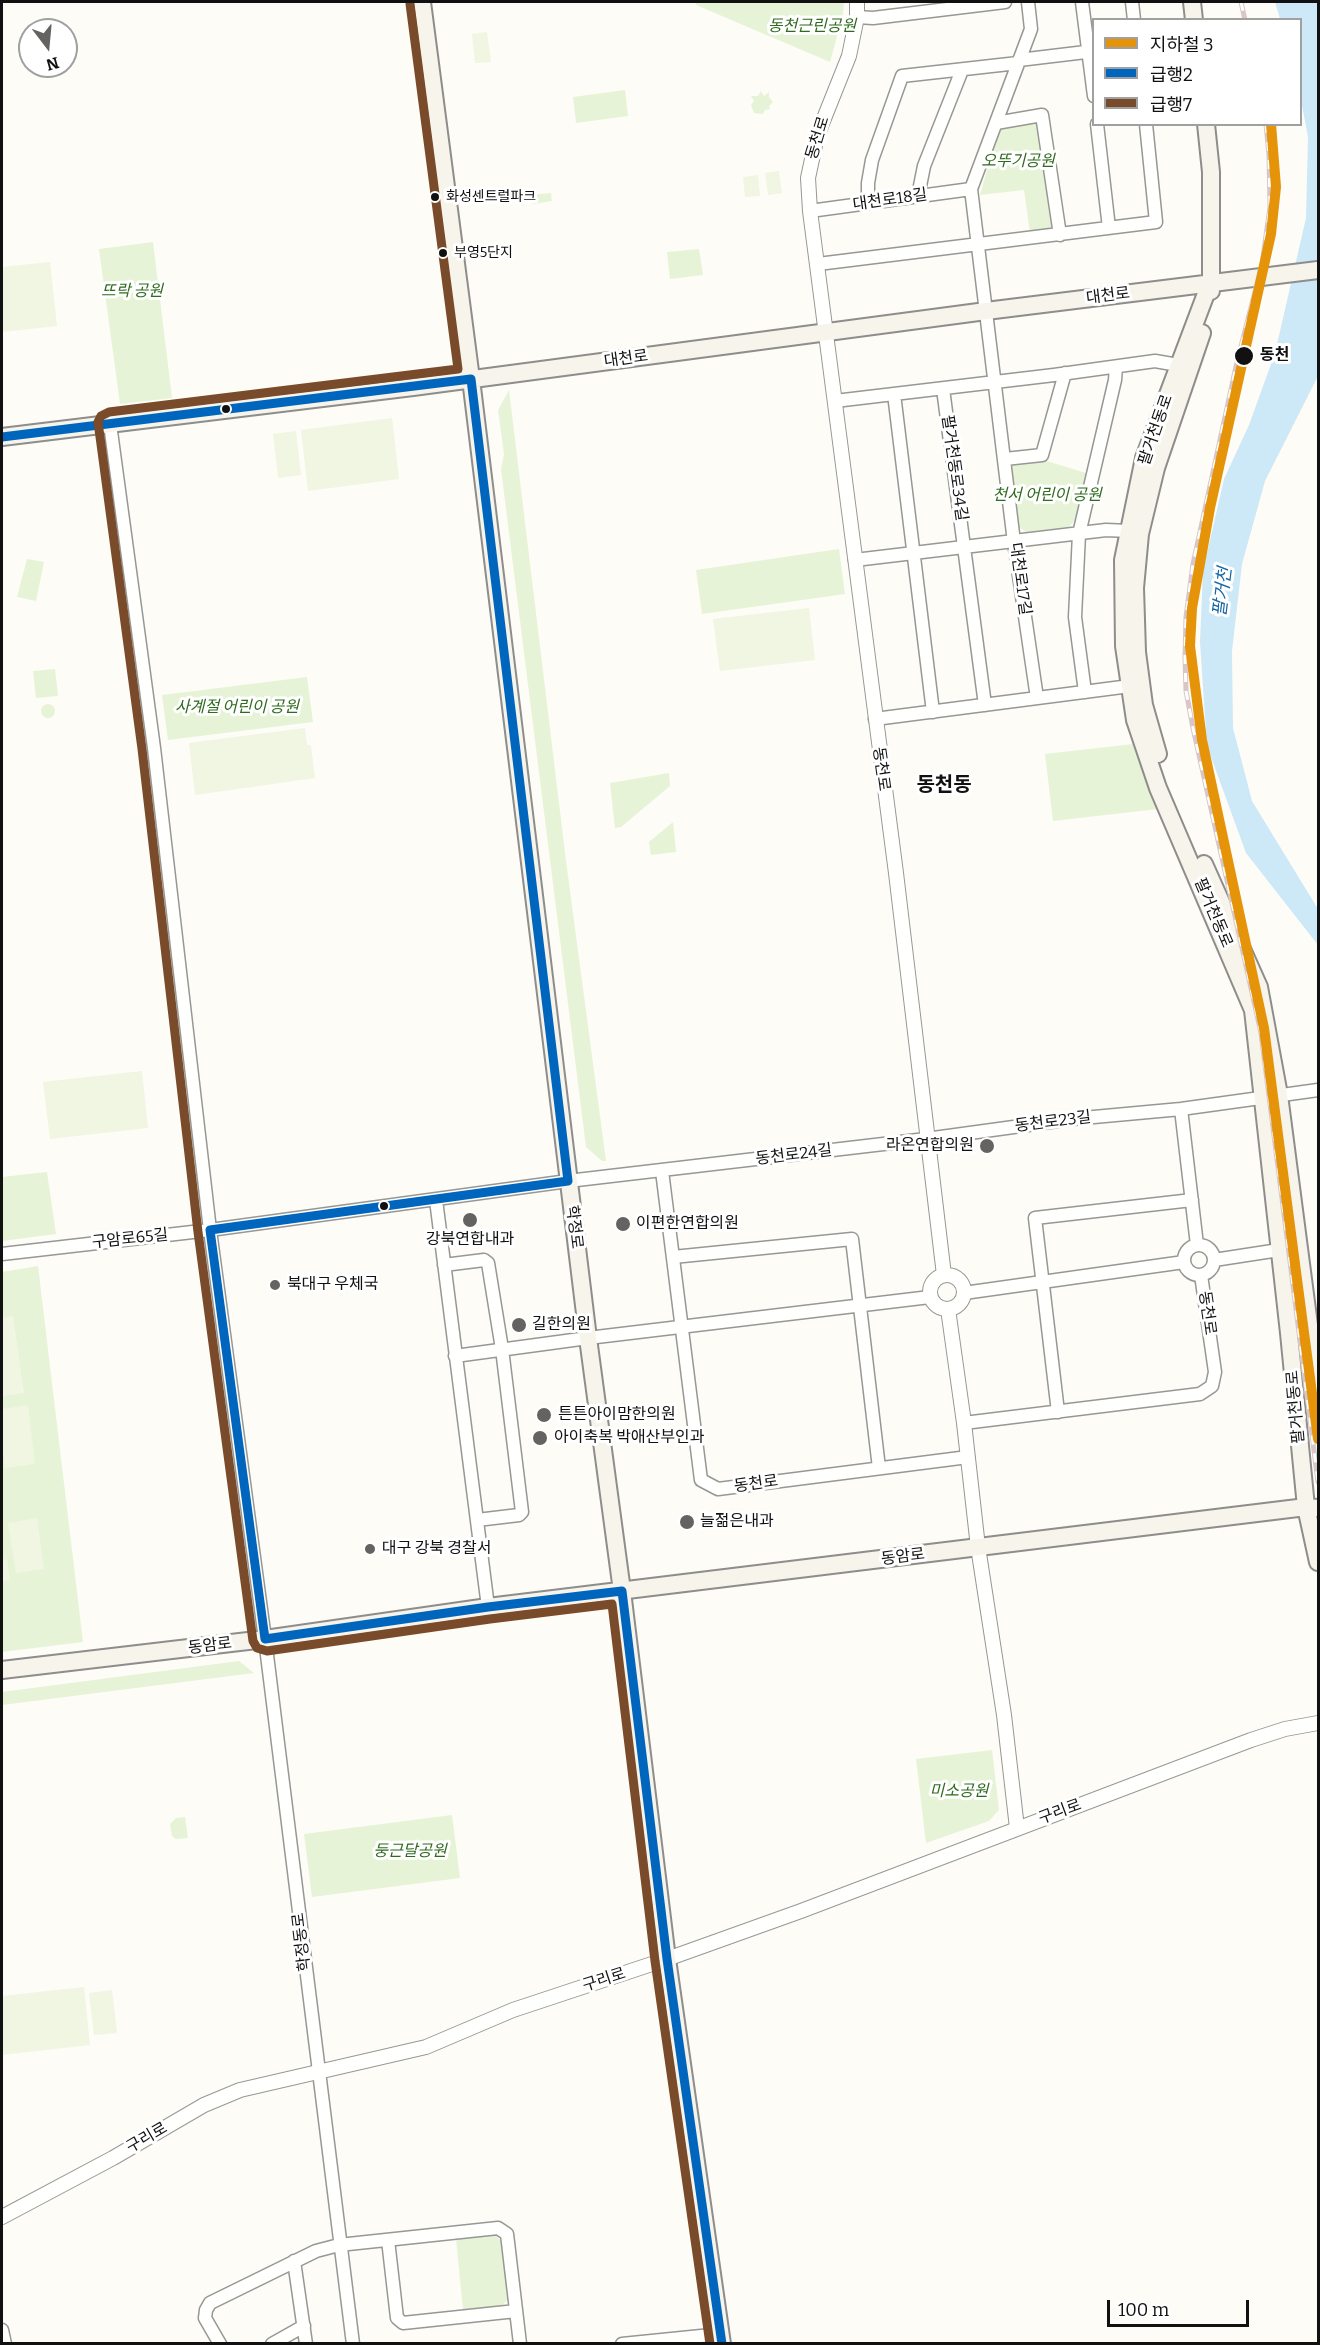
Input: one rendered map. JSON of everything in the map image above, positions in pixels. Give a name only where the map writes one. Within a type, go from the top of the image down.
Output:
[{"type":"main road","name":"학정로","points":[[422,2],[667,1959],[721,2339]]},
{"type":"main road","points":[[1192,2],[1194,18]]},
{"type":"main road","name":"팔거천동로","points":[[1206,126],[1211,172],[1210,283],[1212,299],[1156,468],[1140,534],[1135,588],[1137,652],[1143,705],[1163,775],[1259,987],[1271,1096],[1318,1394]]},
{"type":"main road","name":"대천로","points":[[2,437],[471,380],[986,311],[1318,270]]},
{"type":"main road","name":"팔거천동로","points":[[1210,283],[1144,458],[1123,560],[1124,646],[1135,720],[1158,788],[1252,1010],[1271,1096],[1280,1250],[1318,1562]]},
{"type":"main road","name":"동암로","points":[[2,1670],[265,1640],[488,1607],[1312,1508]]},
{"type":"street","name":"동천로","points":[[857,2],[857,17],[849,56],[812,155],[808,178],[810,211],[896,873],[944,1275]]},
{"type":"street","points":[[857,17],[873,18],[1005,2]]},
{"type":"street","points":[[986,311],[971,189],[1031,29],[1028,2]]},
{"type":"street","points":[[1082,2],[1092,66]]},
{"type":"street","points":[[1131,2],[1134,18]]},
{"type":"street","points":[[868,203],[868,183],[872,160],[902,76],[1091,51]]},
{"type":"street","points":[[918,196],[924,166],[962,69]]},
{"type":"street","points":[[996,123],[1042,115],[1060,235]]},
{"type":"street","points":[[1097,126],[1110,228]]},
{"type":"street","points":[[818,264],[1156,222],[1146,126]]},
{"type":"street","name":"대천로18길","points":[[810,211],[971,189]]},
{"type":"street","name":"대천로17길","points":[[986,311],[1014,542],[1037,698]]},
{"type":"street","points":[[835,401],[994,383],[1155,361],[1178,365]]},
{"type":"street","points":[[1085,692],[1075,617],[1079,534],[1116,380],[1116,367]]},
{"type":"street","points":[[1005,459],[1042,455],[1065,374]]},
{"type":"street","name":"팔거천동로34길","points":[[943,389],[985,705]]},
{"type":"street","points":[[894,394],[933,711]]},
{"type":"street","name":"학정동로","points":[[110,424],[154,748],[210,1230],[265,1640],[317,2071],[353,2343]]},
{"type":"street","points":[[855,560],[1106,530],[1129,531]]},
{"type":"street","points":[[875,719],[1130,686]]},
{"type":"street","name":"동천로23길","points":[[926,1139],[1061,1120],[1181,1109],[1318,1090]]},
{"type":"street","points":[[1181,1109],[1197,1245]]},
{"type":"street","name":"동천로24길","points":[[568,1181],[926,1139]]},
{"type":"street","points":[[662,1171],[682,1326]]},
{"type":"street","name":"구암로65길","points":[[2,1254],[210,1230],[568,1181]]},
{"type":"street","points":[[436,1200],[488,1607]]},
{"type":"street","points":[[1058,1412],[1035,1218],[1192,1200]]},
{"type":"street","points":[[673,1257],[852,1239],[879,1468]]},
{"type":"street","points":[[1197,1245],[1209,1249],[1214,1260],[1209,1271],[1201,1275],[1190,1272],[1184,1262],[1185,1253],[1197,1245]]},
{"type":"street","points":[[1214,1260],[1280,1250]]},
{"type":"street","points":[[444,1265],[484,1260],[488,1263],[502,1349],[522,1512],[519,1515],[477,1520]]},
{"type":"street","points":[[964,1293],[1184,1262]]},
{"type":"street","points":[[944,1275],[955,1276],[964,1293],[958,1305],[948,1309],[937,1306],[930,1297],[934,1281],[944,1275]]},
{"type":"street","name":"동천로","points":[[964,1423],[1200,1394],[1212,1386],[1215,1372],[1201,1275]]},
{"type":"street","points":[[455,1356],[930,1297]]},
{"type":"street","points":[[948,1309],[978,1547],[1004,1715],[1017,1828]]},
{"type":"street","name":"동천로","points":[[682,1326],[701,1480],[708,1485],[718,1489],[968,1457]]},
{"type":"street","name":"구리로","points":[[2,2217],[113,2158],[204,2105],[240,2090],[426,2047],[513,2010],[667,1959],[1251,1740],[1285,1729],[1318,1723]]},
{"type":"street","points":[[220,2343],[205,2318],[210,2303],[316,2251],[339,2245],[498,2228],[507,2234],[520,2343]]},
{"type":"street","points":[[388,2240],[397,2318],[403,2323],[516,2311]]},
{"type":"street","points":[[294,2261],[306,2343]]},
{"type":"street","points":[[272,2343],[304,2326]]},
{"type":"street","points":[[2,2330],[5,2343]]},
{"type":"street","points":[[622,2343],[721,2339]]},
{"type":"green space","name":"동천근린공원","points":[[696,2],[844,2],[830,62],[696,5]]},
{"type":"green space","points":[[487,32],[491,62],[475,63],[472,34]]},
{"type":"green space","points":[[625,90],[628,116],[576,123],[573,97]]},
{"type":"green space","points":[[761,91],[764,96],[769,92],[769,97],[773,102],[769,106],[770,109],[765,110],[763,114],[754,113],[751,105],[754,101],[751,96],[758,96]]},
{"type":"green space","name":"오뚜기공원","points":[[1039,118],[1055,230],[1030,233],[1024,190],[980,195],[1000,124]]},
{"type":"green space","points":[[779,171],[782,193],[768,195],[765,173]]},
{"type":"green space","points":[[758,175],[760,196],[745,197],[743,177]]},
{"type":"green space","points":[[551,193],[552,201],[533,204],[531,195]]},
{"type":"green space","name":"뜨락 공원","points":[[153,242],[172,398],[120,404],[99,249]]},
{"type":"green space","points":[[699,249],[703,275],[670,279],[667,252]]},
{"type":"green space","points":[[50,262],[57,326],[2,332],[2,267]]},
{"type":"green space","points":[[509,390],[566,861],[606,1161],[602,1161],[586,1147],[501,469],[504,454],[498,410]]},
{"type":"green space","points":[[392,418],[399,479],[308,491],[301,430]]},
{"type":"green space","points":[[296,431],[301,475],[278,478],[273,434]]},
{"type":"green space","name":"천서 어린이 공원","points":[[1040,459],[1086,473],[1075,520],[1069,527],[1026,532],[1017,526],[1010,468],[1015,462]]},
{"type":"green space","points":[[839,549],[845,594],[702,614],[696,570]]},
{"type":"green space","points":[[27,559],[44,562],[36,601],[17,597]]},
{"type":"green space","points":[[809,608],[815,660],[720,671],[713,619]]},
{"type":"green space","points":[[55,669],[58,696],[36,698],[33,671]]},
{"type":"green space","name":"사계절 어린이 공원","points":[[307,677],[313,722],[168,740],[162,695]]},
{"type":"green space","points":[[45,704],[51,704],[55,711],[51,718],[45,718],[41,714],[41,708]]},
{"type":"green space","points":[[305,728],[307,745],[311,745],[315,778],[195,795],[189,743]]},
{"type":"green space","points":[[1133,744],[1158,809],[1053,821],[1045,754]]},
{"type":"green space","points":[[669,773],[670,786],[621,827],[615,828],[610,783]]},
{"type":"green space","points":[[673,822],[676,852],[651,855],[649,842]]},
{"type":"green space","points":[[142,1071],[148,1128],[50,1139],[43,1082]]},
{"type":"green space","points":[[47,1172],[56,1234],[2,1241],[2,1177]]},
{"type":"green space","points":[[38,1266],[83,1642],[2,1652],[2,1272]]},
{"type":"green space","points":[[13,1316],[24,1393],[2,1396],[2,1318]]},
{"type":"green space","points":[[28,1405],[35,1464],[5,1468],[2,1409]]},
{"type":"green space","points":[[37,1518],[44,1569],[16,1573],[8,1523]]},
{"type":"green space","points":[[7,1559],[10,1580],[2,1581],[2,1560]]},
{"type":"green space","points":[[239,1661],[254,1673],[2,1705],[2,1692]]},
{"type":"green space","name":"미소공원","points":[[992,1750],[999,1810],[989,1821],[926,1843],[916,1759]]},
{"type":"green space","name":"둥근달공원","points":[[452,1815],[460,1878],[312,1897],[304,1834]]},
{"type":"green space","points":[[185,1817],[188,1838],[176,1839],[172,1836],[170,1824],[176,1818]]},
{"type":"green space","points":[[84,1987],[90,2045],[2,2055],[2,1996]]},
{"type":"green space","points":[[112,1990],[117,2033],[94,2035],[89,1993]]},
{"type":"green space","points":[[495,2235],[502,2242],[508,2299],[502,2306],[463,2310],[456,2239]]},
{"type":"water","name":"팔거천","points":[[1275,2],[1318,2],[1318,376],[1265,481],[1242,564],[1232,651],[1233,728],[1252,801],[1318,909],[1318,945],[1246,853],[1207,746],[1200,642],[1203,571],[1224,479],[1249,425],[1275,353],[1306,218],[1308,137],[1302,105],[1302,18],[1280,18]]},
{"type":"railway","points":[[1241,2],[1245,18]]},
{"type":"railway","points":[[1266,126],[1270,207],[1262,264],[1237,362],[1193,564],[1186,617],[1186,691],[1261,1033],[1318,1482]]},
{"type":"metro line","name":"3","points":[[1271,126],[1276,187],[1271,234],[1210,508],[1192,608],[1190,646],[1202,740],[1264,1028],[1318,1439]]},
{"type":"transit line","name":"급행7","points":[[410,4],[458,369],[109,412],[101,416],[98,422],[142,749],[198,1232],[253,1641],[257,1648],[267,1651],[612,1604],[655,1961],[710,2344]]},
{"type":"transit line","name":"급행2","points":[[2,437],[471,379],[568,1181],[210,1230],[265,1639],[488,1607],[622,1591],[667,1959],[722,2344]]},
{"type":"place","name":"화성센트럴파크","points":[[435,197]]},
{"type":"place","name":"부영5단지","points":[[443,253]]},
{"type":"place","name":"동천","points":[[1244,356]]},
{"type":"place","name":"라온연합의원","points":[[987,1146]]},
{"type":"place","name":"강북연합내과","points":[[470,1220]]},
{"type":"place","name":"이편한연합의원","points":[[623,1224]]},
{"type":"place","name":"북대구 우체국","points":[[275,1285]]},
{"type":"place","name":"길한의원","points":[[519,1325]]},
{"type":"place","name":"튼튼아이맘한의원","points":[[544,1415]]},
{"type":"place","name":"아이축복 박애산부인과","points":[[540,1438]]},
{"type":"place","name":"늘젊은내과","points":[[687,1522]]},
{"type":"place","name":"대구 강북 경찰서","points":[[370,1549]]},
{"type":"district","name":"동천동","points":[[944,785]]}]
